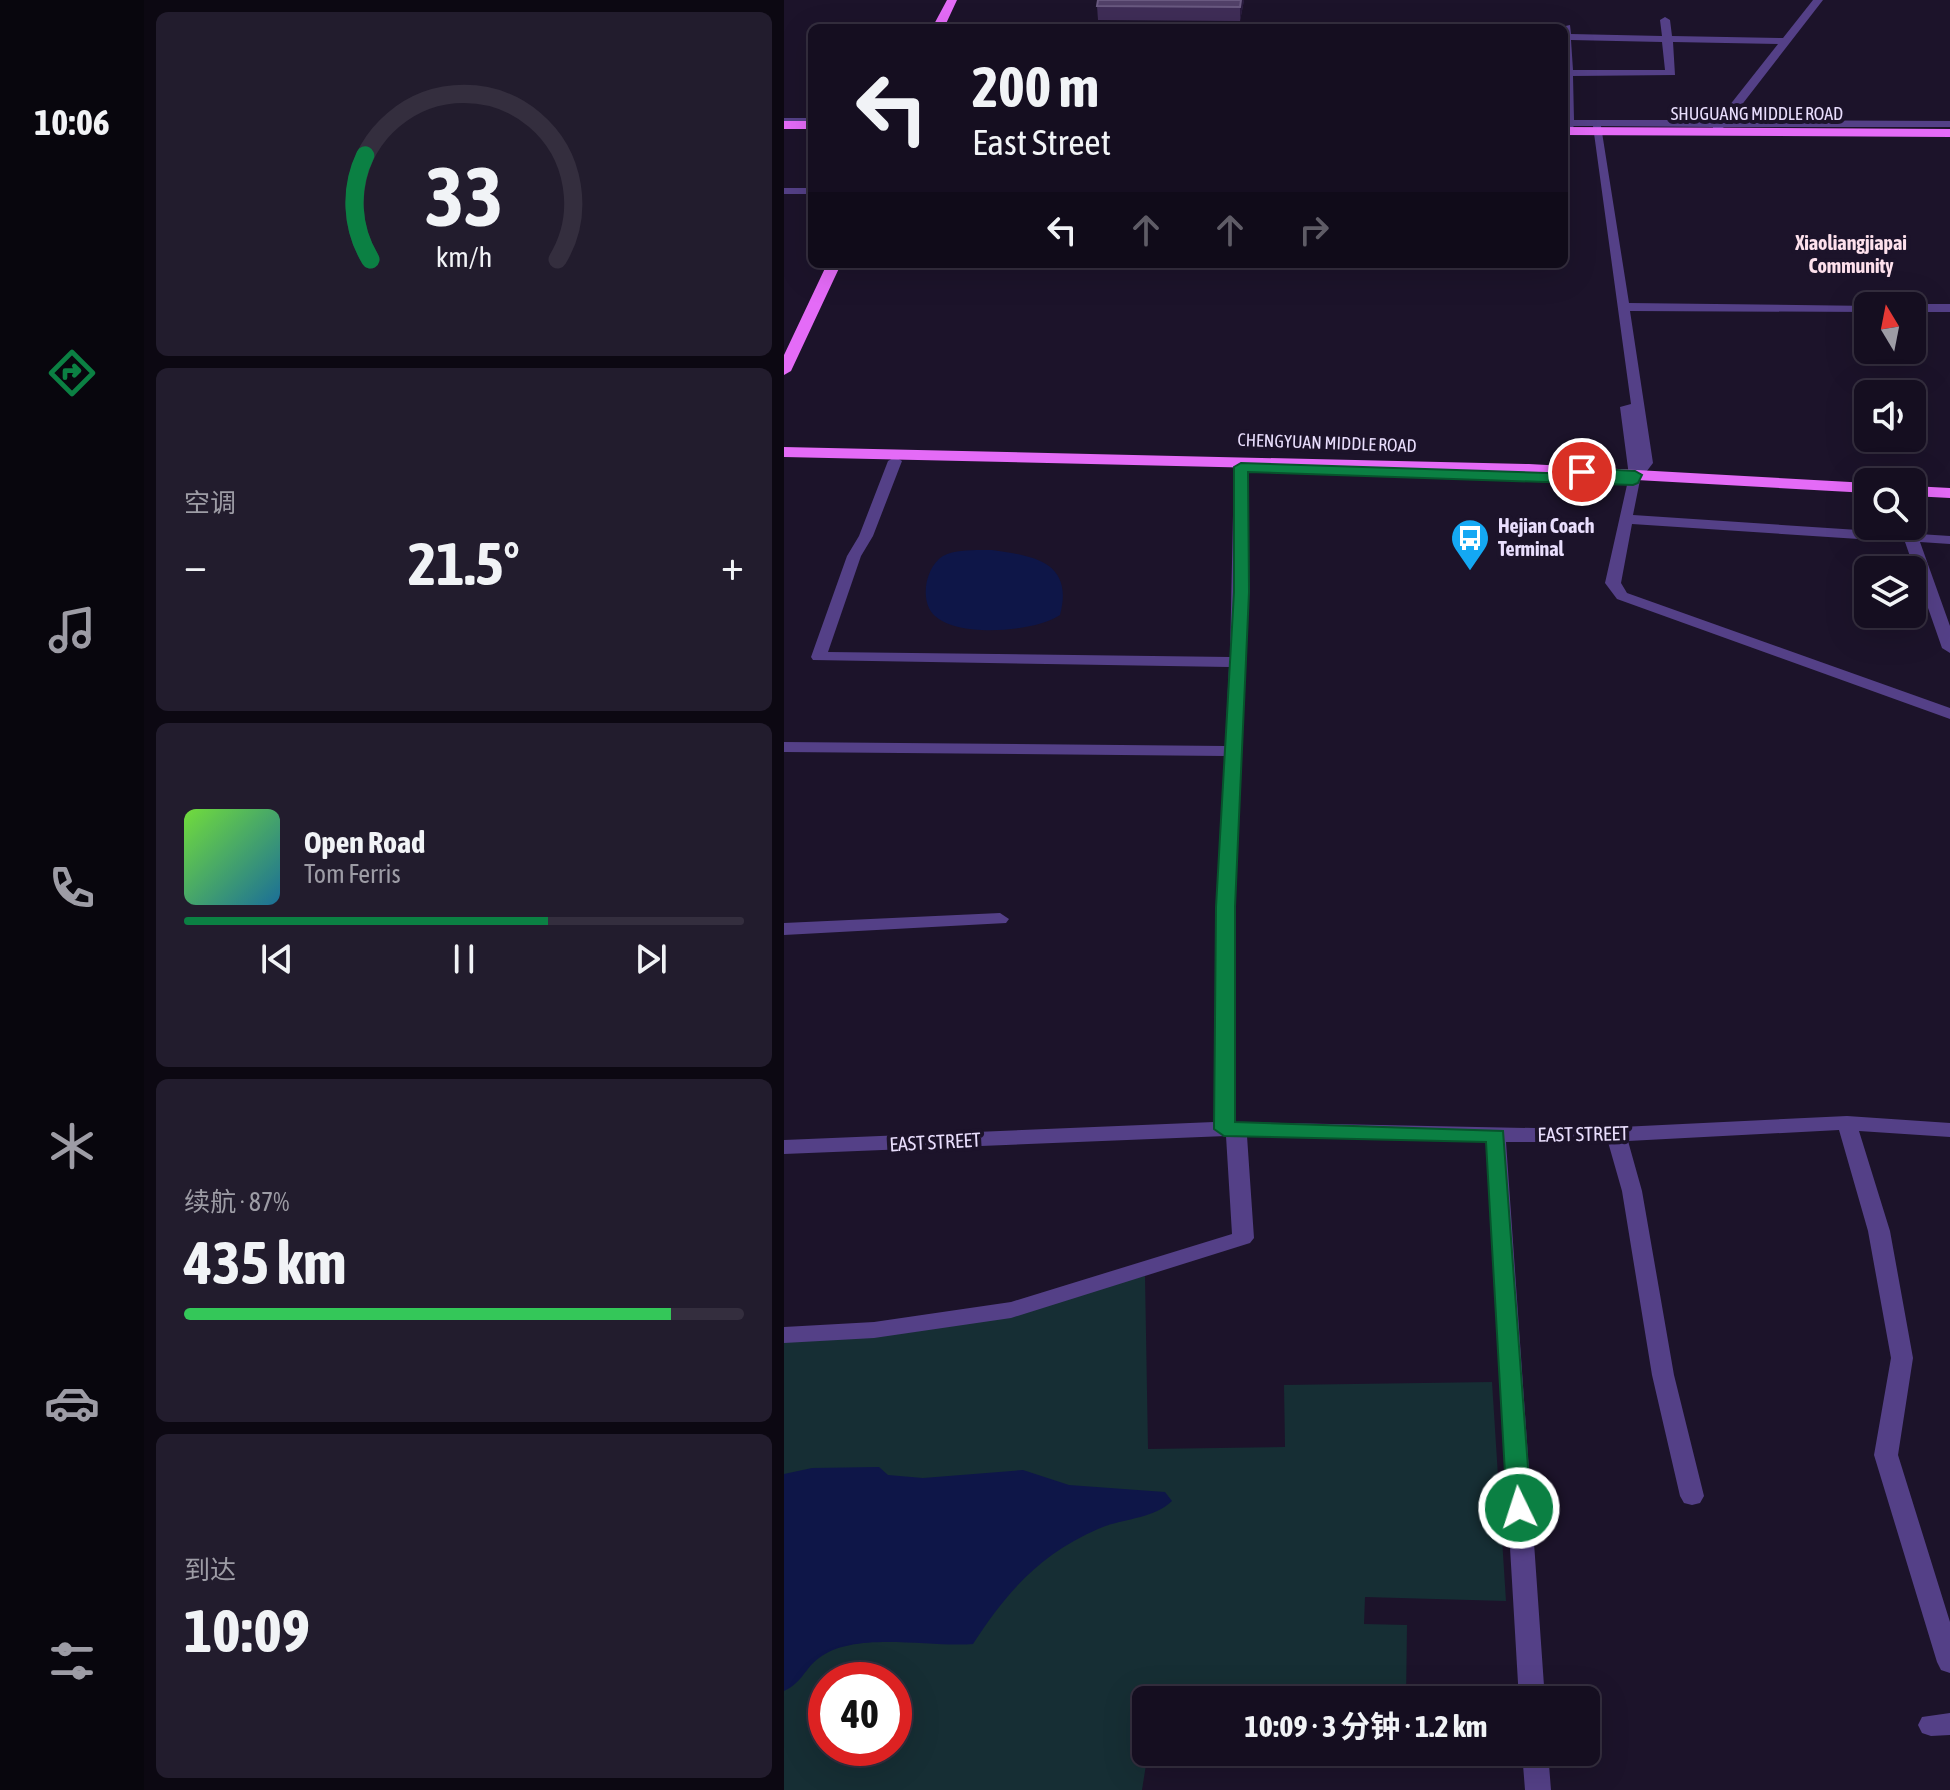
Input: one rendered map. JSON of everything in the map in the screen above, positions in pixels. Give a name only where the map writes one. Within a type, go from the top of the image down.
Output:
[{"type":"main road","points":[[940,24],[952,0]]},
{"type":"main road","points":[[948,24],[960,0]]},
{"type":"main road","points":[[784,126],[808,126]]},
{"type":"main road","name":"SHUGUANG MIDDLE ROAD","points":[[1592,131],[1719,126],[1950,131]]},
{"type":"main road","name":"SHUGUANG MIDDLE ROAD","points":[[1568,128],[1592,131],[1950,131]]},
{"type":"main road","points":[[784,348],[823,268]]},
{"type":"main road","points":[[784,371],[832,268]]},
{"type":"main road","name":"CHENGYUAN MIDDLE ROAD","points":[[784,452],[1362,464],[1854,490]]},
{"type":"main road","name":"CHENGYUAN MIDDLE ROAD","points":[[784,459],[1634,478]]},
{"type":"main road","points":[[1926,495],[1950,496]]},
{"type":"street","points":[[1568,128],[1719,126],[1818,0]]},
{"type":"street","points":[[1568,73],[1671,73],[1665,20]]},
{"type":"street","points":[[1568,32],[1667,39],[1784,41]]},
{"type":"street","points":[[1592,131],[1624,307],[1646,463],[1634,478]]},
{"type":"street","points":[[1592,131],[1634,478],[1613,583],[1622,596],[1950,714]]},
{"type":"street","points":[[784,191],[808,191]]},
{"type":"street","points":[[1624,307],[1854,308]]},
{"type":"street","points":[[1926,308],[1950,308]]},
{"type":"street","points":[[895,461],[866,536],[854,556],[819,657],[1237,662]]},
{"type":"street","points":[[784,1335],[874,1330],[1011,1310],[1243,1238],[1230,1129],[1226,907],[1231,751],[1241,592],[1241,467]]},
{"type":"street","points":[[1626,519],[1854,529]]},
{"type":"street","points":[[1926,535],[1950,540]]},
{"type":"street","points":[[1915,540],[1950,648]]},
{"type":"street","points":[[784,747],[1231,751]]},
{"type":"street","points":[[784,929],[1000,919]]},
{"type":"street","points":[[1847,1123],[1879,1231],[1902,1358],[1901,1379],[1892,1400],[1885,1437],[1886,1455],[1950,1662]]},
{"type":"street","name":"EAST STREET","points":[[784,1147],[1230,1129],[1496,1136],[1616,1134],[1847,1123],[1950,1130]]},
{"type":"street","points":[[1616,1134],[1632,1191],[1663,1375],[1692,1496]]},
{"type":"street","points":[[1496,1136],[1531,1686]]},
{"type":"street","points":[[1536,1766],[1538,1790]]},
{"type":"green space","points":[[1145,1276],[1148,1449],[1285,1447],[1284,1385],[1492,1382],[1506,1601],[1365,1597],[1364,1624],[1407,1625],[1406,1686],[1132,1686],[1132,1766],[1146,1766],[1142,1790],[784,1790],[784,1340],[913,1332]]},
{"type":"shaded area","points":[[992,550],[1036,559],[1056,573],[1063,597],[1060,615],[1033,625],[997,630],[961,628],[935,616],[927,602],[926,585],[937,561],[954,552]]},
{"type":"shaded area","points":[[879,1467],[888,1475],[923,1478],[1023,1470],[1069,1485],[1165,1492],[1172,1501],[1155,1512],[1107,1525],[1059,1550],[1012,1592],[973,1644],[873,1642],[852,1645],[834,1650],[815,1662],[808,1662],[808,1669],[784,1691],[784,1474],[812,1468]]},
{"type":"building","points":[[1098,0],[1241,0],[1240,7],[1097,6]]},
{"type":"place","name":"Hejian Coach Terminal","points":[[1470,572]]},
{"type":"district","name":"Xiaoliangjiapai Community","points":[[1851,254]]},
{"type":"route","points":[[1519,1508],[1496,1136],[1224,1129],[1226,907],[1241,592],[1241,467],[1633,480],[1635,475],[1582,472]]}]
